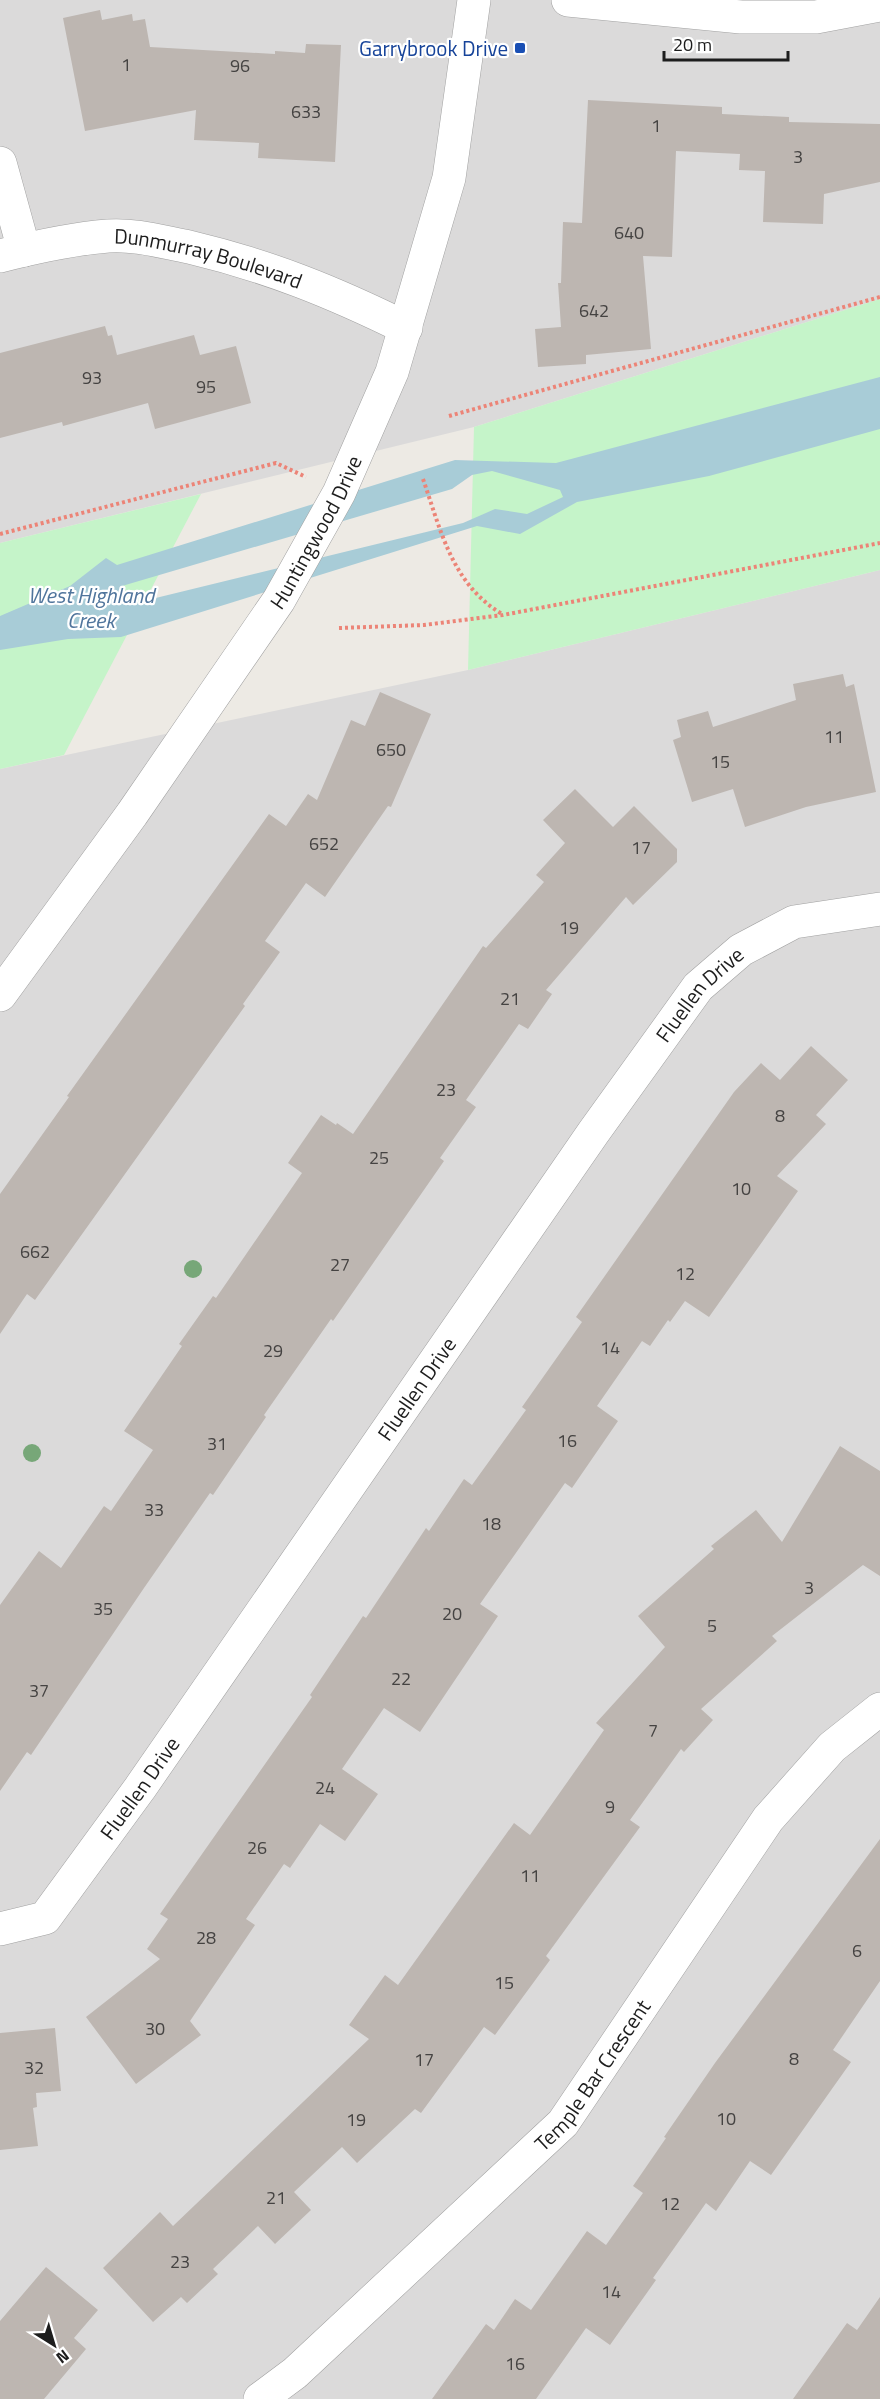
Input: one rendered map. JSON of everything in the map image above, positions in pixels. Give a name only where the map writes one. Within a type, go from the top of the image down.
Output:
[{"type":"street","name":"Huntingwood Drive","points":[[0,995],[132,814],[273,610],[339,494],[392,372],[449,178],[474,0]]},
{"type":"street","points":[[568,0],[741,16],[816,17],[880,5]]},
{"type":"street","points":[[0,163],[12,253]]},
{"type":"street","name":"Dunmurray Boulevard","points":[[12,253],[109,236],[146,238],[258,265],[341,296],[406,328]]},
{"type":"street","name":"Fluellen Drive","points":[[0,1929],[4,1930],[45,1918],[140,1788],[593,1133],[698,987],[741,950],[794,922],[880,909]]},
{"type":"street","name":"Temple Bar Crescent","points":[[260,2399],[296,2373],[563,2122],[768,1819],[832,1747],[880,1709]]},
{"type":"path","points":[[450,416],[880,297]]},
{"type":"path","points":[[0,534],[276,463],[339,494]]},
{"type":"path","points":[[423,478],[449,555],[457,570],[486,604],[503,615]]},
{"type":"path","points":[[339,628],[424,625],[503,615],[880,543]]},
{"type":"shaded area","points":[[0,0],[880,0],[880,299],[474,427],[0,543]]},
{"type":"shaded area","points":[[880,570],[880,2399],[0,2399],[0,769],[468,670]]},
{"type":"green space","points":[[880,299],[880,570],[468,670],[474,427]]},
{"type":"green space","points":[[201,494],[64,755],[0,769],[0,543]]},
{"type":"water","name":"West Highland Creek","points":[[880,377],[880,429],[709,476],[577,502],[520,534],[477,526],[121,637],[68,639],[0,650],[0,616],[70,586],[106,558],[117,565],[455,460],[556,463]],"holes":[[[492,471],[560,490],[563,497],[527,514],[495,509],[463,523],[127,605],[121,599],[122,586],[452,489],[472,475]]]},
{"type":"building","points":[[100,10],[102,20],[132,14],[133,21],[145,19],[150,47],[275,54],[275,51],[305,53],[306,44],[341,45],[335,162],[258,158],[259,143],[194,140],[196,110],[85,131],[63,18]]},
{"type":"building","points":[[588,100],[722,107],[722,114],[789,117],[789,122],[880,124],[880,182],[824,194],[823,224],[763,222],[765,171],[739,170],[740,154],[676,151],[672,257],[643,256],[651,349],[586,355],[586,364],[538,367],[535,329],[561,327],[558,283],[561,283],[563,222],[582,223]]},
{"type":"building","points":[[105,326],[108,336],[112,335],[117,355],[194,335],[200,355],[236,346],[251,403],[155,429],[148,403],[63,426],[62,422],[0,438],[0,353]]},
{"type":"building","points":[[843,674],[846,687],[854,684],[876,792],[806,807],[745,827],[733,789],[692,802],[673,740],[681,737],[677,720],[708,711],[713,727],[796,700],[793,684]]},
{"type":"building","points":[[380,692],[431,714],[391,807],[388,806],[325,897],[306,883],[265,941],[280,952],[243,1004],[245,1006],[35,1300],[27,1294],[0,1334],[0,1194],[69,1097],[67,1096],[269,814],[286,826],[308,794],[317,800],[351,720],[365,726]]},
{"type":"building","points":[[575,789],[613,827],[634,806],[677,849],[677,862],[633,905],[626,897],[546,990],[552,994],[528,1029],[519,1024],[466,1100],[476,1107],[440,1158],[444,1161],[333,1321],[331,1319],[264,1415],[266,1417],[213,1495],[210,1493],[31,1755],[27,1752],[0,1791],[0,1605],[39,1551],[61,1568],[104,1506],[111,1511],[153,1450],[124,1431],[182,1346],[179,1344],[213,1296],[216,1298],[302,1173],[288,1163],[321,1115],[353,1134],[483,946],[486,948],[544,882],[536,875],[565,843],[543,820]]},
{"type":"building","points":[[811,1046],[848,1080],[816,1115],[826,1124],[777,1176],[798,1191],[709,1317],[685,1301],[650,1346],[642,1341],[597,1406],[618,1421],[572,1488],[565,1483],[480,1604],[498,1616],[420,1732],[384,1708],[342,1769],[378,1794],[345,1841],[320,1824],[290,1868],[284,1864],[246,1919],[255,1925],[190,2021],[201,2035],[136,2084],[86,2017],[160,1959],[147,1949],[168,1919],[160,1914],[312,1697],[310,1695],[363,1616],[366,1618],[426,1528],[429,1531],[464,1479],[472,1485],[526,1410],[522,1407],[582,1322],[576,1317],[734,1092],[761,1063],[780,1080]]},
{"type":"building","points":[[840,1446],[880,1471],[880,1576],[863,1565],[772,1636],[777,1641],[701,1709],[713,1720],[684,1752],[681,1749],[630,1820],[640,1827],[546,1956],[550,1960],[495,2035],[484,2027],[421,2113],[415,2109],[357,2163],[342,2147],[294,2192],[311,2210],[275,2244],[258,2226],[213,2269],[218,2274],[187,2303],[181,2297],[153,2322],[103,2268],[160,2212],[173,2226],[369,2039],[349,2025],[385,1975],[398,1985],[514,1823],[530,1835],[604,1730],[596,1723],[665,1647],[638,1616],[714,1549],[711,1546],[756,1510],[782,1542]]},
{"type":"building","points":[[880,1839],[880,1981],[833,2050],[851,2062],[771,2175],[750,2161],[716,2211],[706,2203],[653,2278],[656,2280],[610,2345],[586,2328],[536,2399],[432,2399],[486,2324],[494,2330],[515,2299],[531,2310],[587,2231],[606,2245],[643,2193],[633,2186],[666,2138],[664,2137],[715,2063]]},
{"type":"building","points":[[55,2028],[61,2091],[36,2093],[37,2107],[33,2108],[38,2146],[0,2150],[0,2033]]},
{"type":"building","points":[[46,2267],[98,2310],[74,2338],[86,2349],[44,2399],[0,2399],[0,2321]]},
{"type":"building","points":[[880,2297],[880,2399],[793,2399],[847,2323],[857,2330]]},
{"type":"place","name":"Garrybrook Drive","points":[[520,48]]}]
